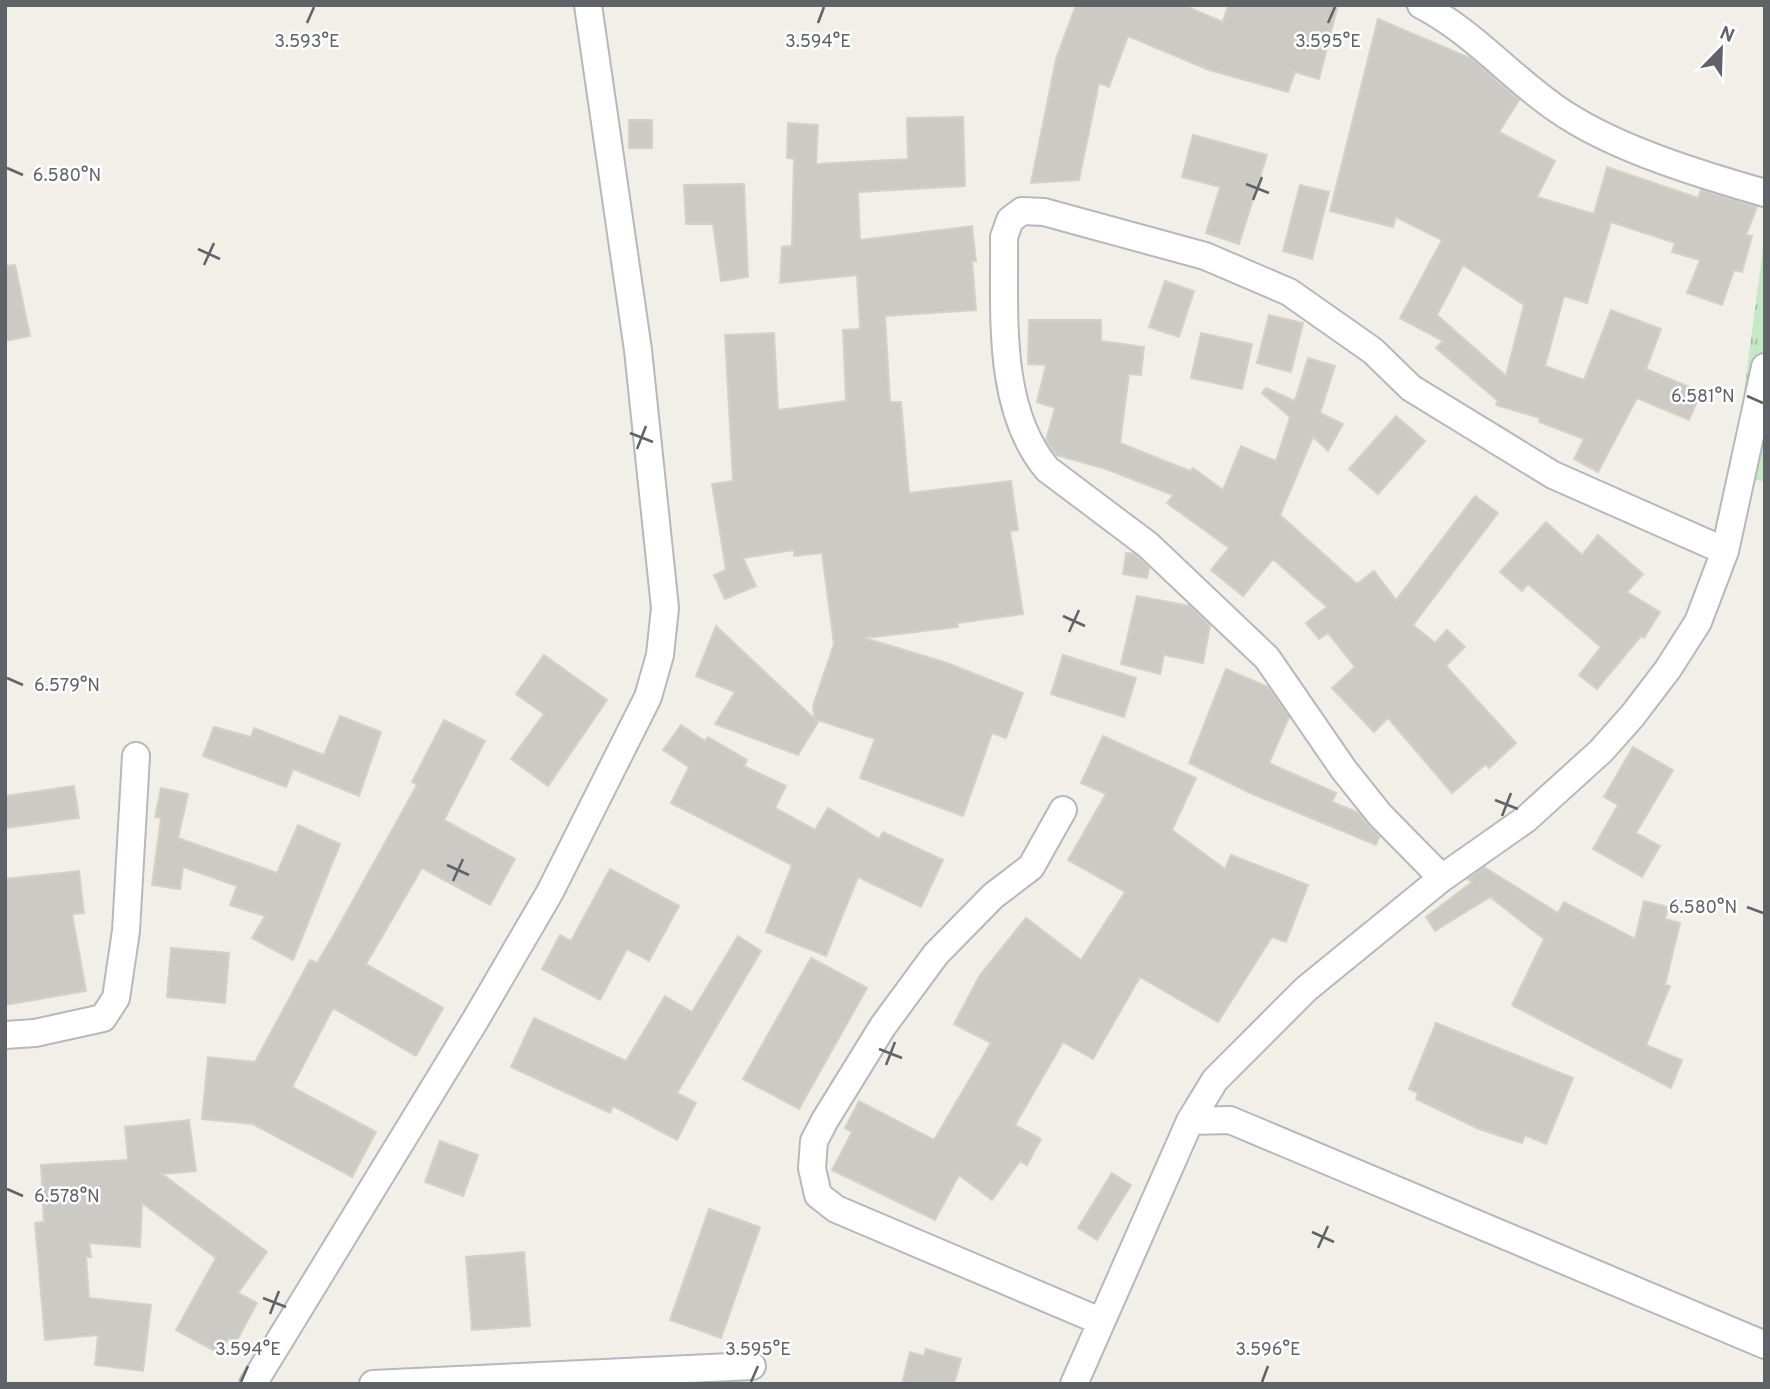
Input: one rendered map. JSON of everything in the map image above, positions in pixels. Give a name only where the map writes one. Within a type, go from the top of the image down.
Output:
[{"type":"street","points":[[253,1384],[469,1031],[550,892],[648,697],[660,655],[665,608],[638,350],[587,5]]},
{"type":"street","points":[[1421,5],[1447,19],[1563,113],[1596,134],[1765,194]]},
{"type":"street","points":[[1442,878],[1380,815],[1267,658],[1148,545],[1047,469],[1034,453],[1018,413],[1006,347],[1004,237],[1010,220],[1022,211],[1044,212],[1205,256],[1289,292],[1373,351],[1411,388],[1553,475],[1725,551]]},
{"type":"street","points":[[1074,1384],[1190,1121],[1215,1080],[1306,989],[1442,878],[1527,819],[1601,751],[1633,715],[1698,622],[1725,551],[1765,367]]},
{"type":"street","points":[[5,1035],[35,1033],[103,1018],[116,998],[126,931],[136,756]]},
{"type":"street","points":[[1063,810],[1031,867],[993,896],[955,932],[883,1026],[814,1141],[812,1168],[818,1195],[836,1209],[1100,1321]]},
{"type":"street","points":[[1215,1080],[1230,1120]]},
{"type":"street","points":[[1190,1121],[1230,1120],[1765,1345]]},
{"type":"street","points":[[373,1384],[752,1366]]},
{"type":"green space","points":[[1765,234],[1765,482],[1733,474]]},
{"type":"building","points":[[1076,5],[1183,5],[1223,22],[1228,5],[1338,5],[1319,79],[1295,72],[1288,92],[1209,70],[1128,36],[1109,87],[1099,83],[1079,180],[1031,183],[1056,59]]},
{"type":"building","points":[[1378,19],[1470,58],[1519,100],[1499,132],[1555,161],[1537,197],[1594,214],[1607,167],[1698,198],[1701,190],[1757,207],[1746,235],[1752,236],[1742,272],[1734,270],[1722,305],[1687,293],[1700,260],[1672,252],[1675,243],[1611,222],[1587,303],[1564,296],[1545,366],[1584,380],[1611,310],[1661,329],[1646,369],[1701,392],[1689,420],[1637,398],[1598,472],[1574,459],[1584,439],[1539,422],[1540,418],[1496,405],[1498,401],[1436,348],[1443,341],[1400,318],[1442,240],[1396,217],[1393,227],[1330,211]],"holes":[[[1463,265],[1524,305],[1506,376],[1437,315]]]},
{"type":"building","points":[[963,117],[965,186],[858,192],[860,240],[972,226],[976,261],[972,261],[976,310],[885,316],[890,402],[901,402],[909,493],[1011,481],[1018,530],[1010,531],[1023,614],[957,623],[958,627],[865,638],[947,663],[1023,693],[1006,738],[992,733],[963,816],[860,778],[875,739],[815,719],[813,706],[834,644],[822,553],[794,556],[794,550],[743,558],[756,586],[725,599],[714,575],[726,570],[712,484],[733,481],[725,335],[774,333],[778,410],[846,401],[843,330],[860,329],[857,275],[780,283],[782,247],[792,246],[794,159],[787,158],[788,123],[818,125],[816,164],[908,159],[907,118]]},
{"type":"building","points":[[629,120],[652,120],[652,148],[629,148]]},
{"type":"building","points":[[1193,135],[1267,155],[1239,244],[1206,233],[1220,187],[1182,177]]},
{"type":"building","points":[[744,184],[748,277],[721,281],[713,224],[686,224],[684,185]]},
{"type":"building","points":[[1300,185],[1329,192],[1312,259],[1283,251]]},
{"type":"building","points":[[15,265],[30,336],[5,341],[5,266]]},
{"type":"building","points":[[1165,281],[1194,291],[1179,337],[1149,327]]},
{"type":"building","points":[[1269,315],[1303,323],[1291,372],[1257,363]]},
{"type":"building","points":[[1029,320],[1101,320],[1101,341],[1144,347],[1141,375],[1129,374],[1120,443],[1190,471],[1193,468],[1223,490],[1241,446],[1276,461],[1290,417],[1262,393],[1266,388],[1295,401],[1308,358],[1335,366],[1320,413],[1343,424],[1328,451],[1313,437],[1280,515],[1357,584],[1374,571],[1396,600],[1475,496],[1498,513],[1413,625],[1435,643],[1447,630],[1465,647],[1446,666],[1516,743],[1489,768],[1486,764],[1452,793],[1388,718],[1374,732],[1332,688],[1355,667],[1328,633],[1319,639],[1306,623],[1327,607],[1273,559],[1243,596],[1211,570],[1229,548],[1167,503],[1173,495],[1109,470],[1056,455],[1046,440],[1055,408],[1037,402],[1046,365],[1028,364]]},
{"type":"building","points":[[1201,333],[1252,344],[1242,389],[1191,378]]},
{"type":"building","points":[[1396,416],[1425,441],[1378,494],[1349,469]]},
{"type":"building","points":[[1546,522],[1582,555],[1598,535],[1643,574],[1627,592],[1660,612],[1644,638],[1641,636],[1597,689],[1579,675],[1601,647],[1528,584],[1522,591],[1500,572]]},
{"type":"building","points":[[1126,553],[1134,554],[1149,568],[1147,578],[1123,574]]},
{"type":"building","points":[[1137,596],[1190,606],[1210,626],[1203,663],[1164,655],[1160,674],[1121,664]]},
{"type":"building","points":[[716,626],[818,722],[798,755],[715,724],[735,692],[696,676]]},
{"type":"building","points":[[544,655],[607,700],[548,786],[511,759],[544,714],[516,694]]},
{"type":"building","points":[[1063,655],[1136,678],[1124,717],[1051,694]]},
{"type":"building","points":[[1226,669],[1268,687],[1289,717],[1269,763],[1336,793],[1332,802],[1357,812],[1379,837],[1376,845],[1250,793],[1189,763]]},
{"type":"building","points":[[340,716],[381,732],[359,796],[293,769],[286,787],[203,756],[214,727],[251,737],[254,728],[324,755]]},
{"type":"building","points":[[444,720],[485,741],[444,820],[515,859],[490,905],[422,868],[366,964],[443,1008],[416,1056],[333,1008],[292,1087],[376,1132],[352,1177],[253,1124],[202,1119],[208,1057],[255,1062],[310,960],[317,963],[417,785],[412,782]]},
{"type":"building","points":[[681,725],[705,741],[708,737],[747,760],[744,766],[786,786],[775,808],[815,830],[828,808],[879,839],[883,832],[943,860],[921,907],[858,877],[826,956],[766,932],[792,865],[671,803],[689,767],[663,750]]},
{"type":"building","points":[[1103,736],[1196,778],[1172,830],[1225,869],[1231,855],[1308,885],[1286,942],[1272,937],[1218,1022],[1140,977],[1093,1059],[1063,1042],[1015,1125],[1041,1139],[1027,1165],[1020,1161],[992,1200],[959,1175],[935,1220],[832,1170],[852,1132],[845,1128],[859,1101],[934,1140],[991,1043],[954,1024],[980,975],[1026,918],[1081,960],[1125,892],[1068,860],[1106,794],[1081,783]]},
{"type":"building","points":[[1633,747],[1673,770],[1636,833],[1660,846],[1642,877],[1593,849],[1618,805],[1604,797]]},
{"type":"building","points":[[74,786],[79,818],[5,828],[5,796]]},
{"type":"building","points":[[161,788],[188,794],[178,838],[277,873],[298,825],[340,844],[293,960],[252,938],[265,916],[230,905],[237,886],[183,867],[180,889],[152,885],[161,818],[155,817]]},
{"type":"building","points":[[1484,867],[1558,913],[1564,902],[1635,939],[1644,901],[1668,907],[1665,919],[1680,923],[1665,985],[1670,986],[1646,1045],[1682,1060],[1671,1088],[1512,1005],[1544,939],[1490,897],[1435,931],[1426,917],[1472,882],[1468,879]]},
{"type":"building","points":[[610,869],[679,906],[649,961],[627,949],[600,1000],[542,969],[560,935],[571,941]]},
{"type":"building","points":[[79,871],[84,913],[72,914],[86,991],[5,1005],[5,879]]},
{"type":"building","points":[[738,936],[761,951],[677,1093],[696,1103],[677,1140],[613,1106],[610,1113],[511,1067],[534,1018],[626,1061],[665,996],[692,1012]]},
{"type":"building","points":[[171,948],[229,953],[225,1003],[167,997]]},
{"type":"building","points":[[811,958],[867,988],[799,1109],[743,1079]]},
{"type":"building","points":[[1436,1023],[1573,1078],[1546,1144],[1525,1135],[1522,1143],[1479,1129],[1416,1099],[1418,1093],[1409,1089]]},
{"type":"building","points":[[189,1120],[196,1171],[162,1174],[267,1252],[238,1293],[257,1303],[236,1342],[229,1338],[220,1354],[176,1330],[216,1258],[142,1203],[140,1247],[89,1243],[91,1257],[86,1257],[89,1298],[151,1305],[143,1371],[95,1365],[98,1335],[45,1340],[35,1223],[44,1222],[41,1165],[128,1160],[125,1127]]},
{"type":"building","points":[[440,1141],[478,1155],[463,1196],[425,1182]]},
{"type":"building","points":[[1112,1173],[1131,1185],[1097,1240],[1078,1228]]},
{"type":"building","points":[[709,1209],[760,1227],[721,1338],[670,1320]]},
{"type":"building","points":[[524,1252],[530,1326],[472,1330],[466,1257]]},
{"type":"building","points":[[926,1349],[961,1359],[954,1384],[902,1384],[910,1352],[924,1356]]}]
